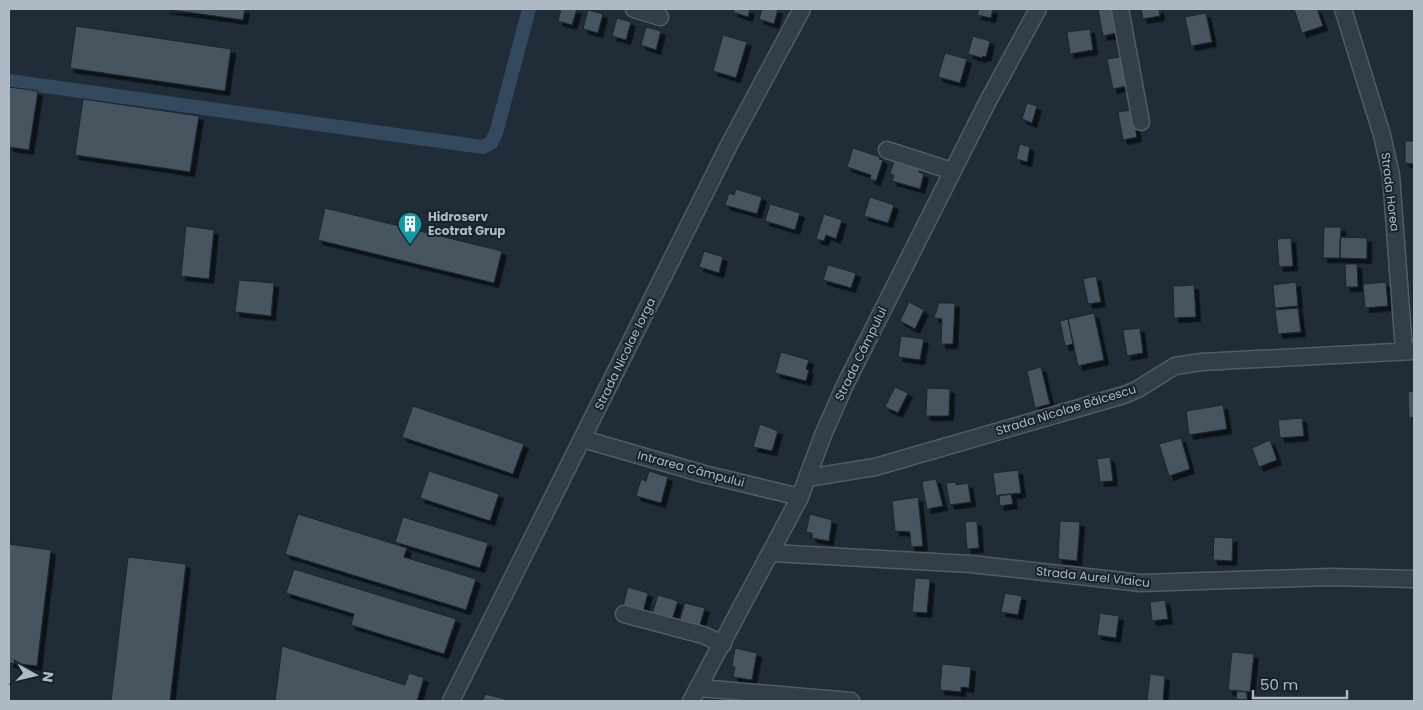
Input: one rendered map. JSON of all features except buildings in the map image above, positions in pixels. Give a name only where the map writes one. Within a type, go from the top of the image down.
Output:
[{"type":"street","points":[[634,9],[660,16]]},
{"type":"street","name":"Strada Nicolae Iorga","points":[[451,701],[730,145],[802,9]]},
{"type":"street","name":"Strada Câmpului","points":[[695,694],[772,553],[800,497],[823,435],[845,386],[952,171],[1038,9]]},
{"type":"street","points":[[1120,9],[1140,122]]},
{"type":"street","name":"Strada Horea","points":[[1343,9],[1382,135],[1391,175],[1409,351]]},
{"type":"street","points":[[887,150],[952,171]]},
{"type":"street","name":"Strada Nicolae Bălcescu","points":[[807,478],[875,467],[1124,395],[1138,389],[1175,366],[1202,362],[1409,351]]},
{"type":"street","name":"Intrarea Câmpului","points":[[583,439],[704,474],[800,497]]},
{"type":"street","name":"Strada Aurel Vlaicu","points":[[772,553],[971,564],[1141,583],[1330,577],[1414,579]]},
{"type":"street","points":[[624,614],[704,636],[722,644]]},
{"type":"street","points":[[695,694],[851,701]]},
{"type":"waterway","points":[[9,81],[483,147],[491,143],[496,133],[529,9]]},
{"type":"place","name":"Hidroserv Ecotrat Grup","points":[[410,245]]}]
